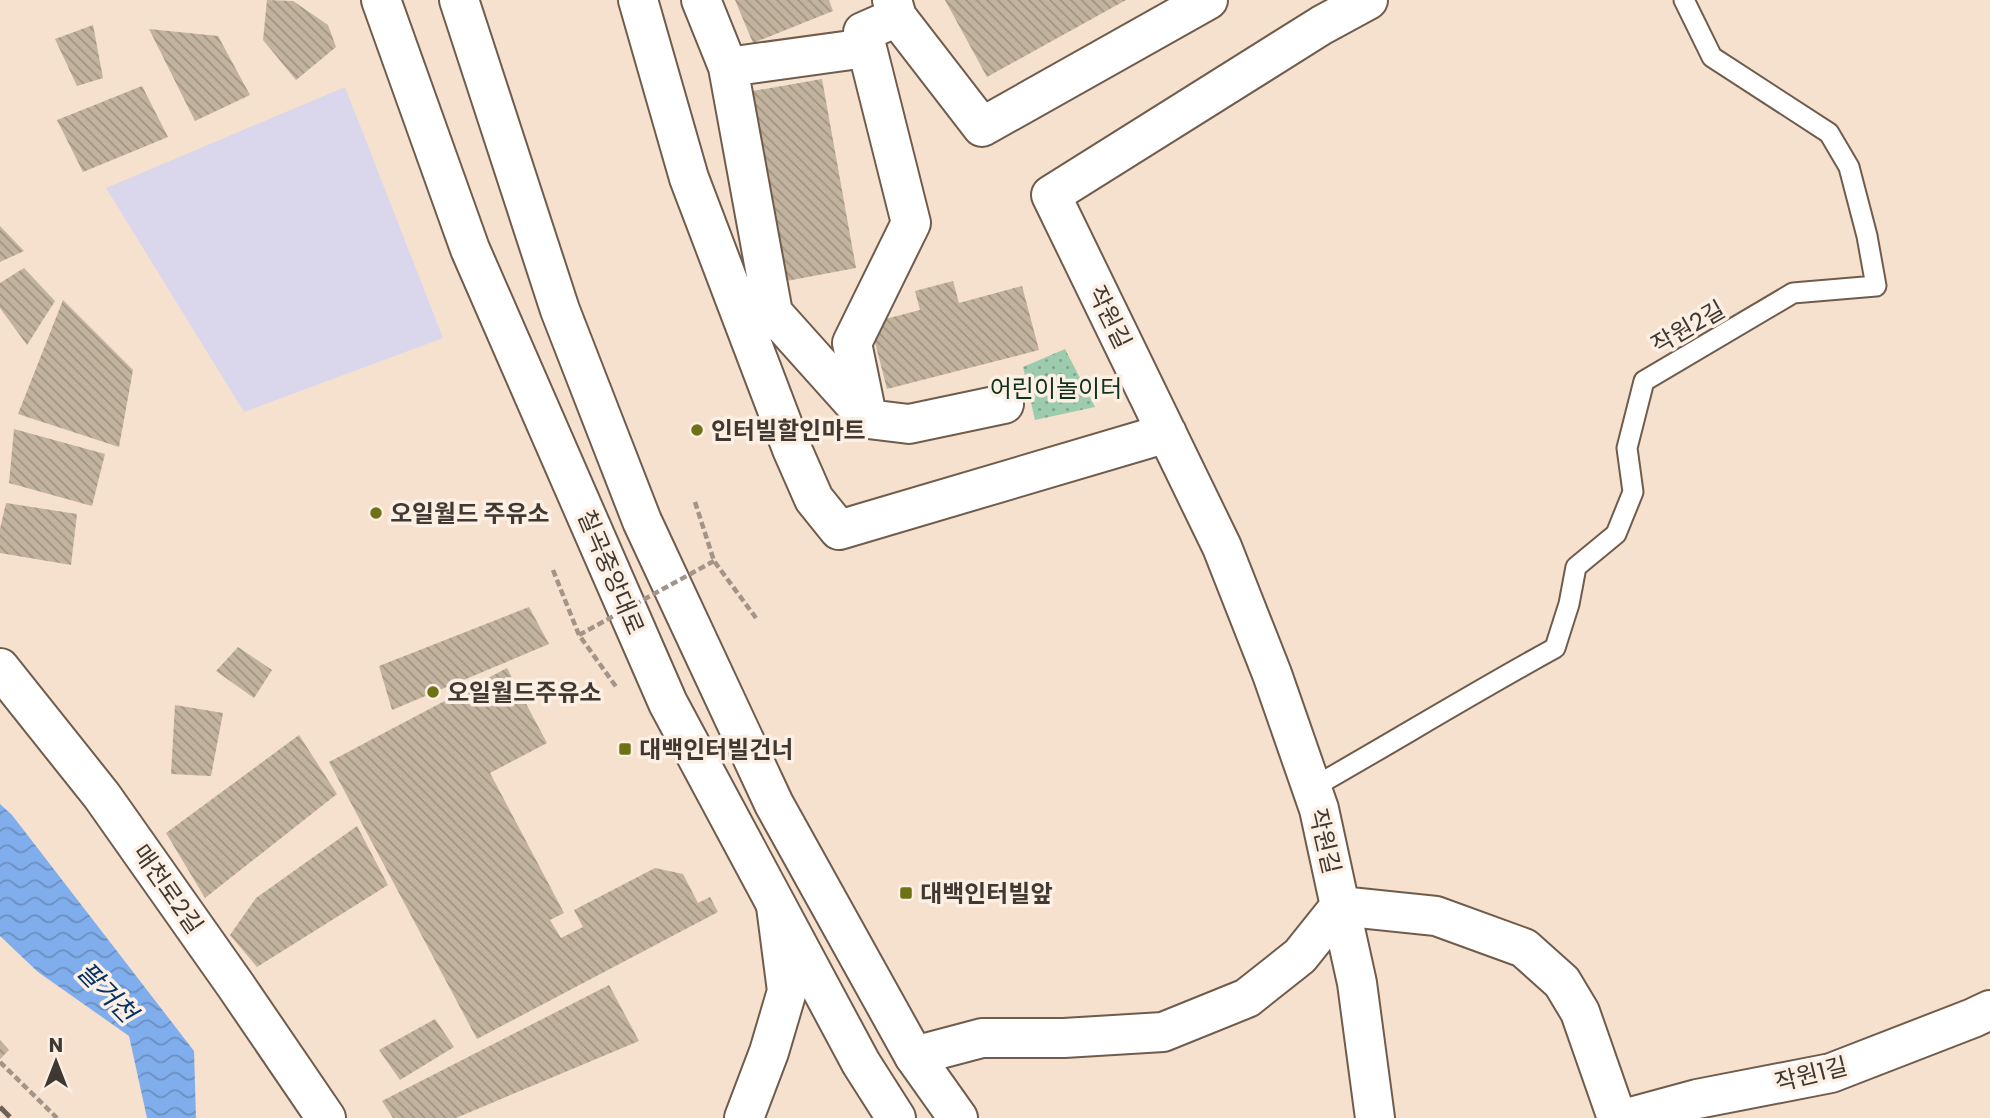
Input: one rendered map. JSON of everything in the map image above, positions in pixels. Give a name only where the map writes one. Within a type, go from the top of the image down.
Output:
[{"type":"street","name":"칠곡중앙대로","points":[[382,0],[470,248],[662,690],[861,1063],[896,1118]]},
{"type":"street","name":"칠곡중앙대로","points":[[458,0],[560,310],[642,521],[774,804],[914,1056],[958,1118]]},
{"type":"street","points":[[638,0],[689,178],[772,397],[814,499],[839,530],[1167,433]]},
{"type":"street","points":[[701,0],[728,67],[773,313],[868,419],[909,424],[1004,404]]},
{"type":"street","points":[[868,419],[852,343],[911,223],[863,32],[894,8],[982,127],[1208,0]]},
{"type":"street","name":"작원길","points":[[1340,906],[1319,809],[1272,674],[1222,547],[1051,195],[1322,25],[1368,0]]},
{"type":"street","points":[[728,67],[866,48]]},
{"type":"street","name":"매천로2길","points":[[0,668],[102,796],[326,1118]]},
{"type":"street","points":[[744,1118],[769,1052],[787,992],[776,904]]},
{"type":"street","points":[[1340,906],[1357,983],[1375,1118]]},
{"type":"street","name":"작원길","points":[[914,1056],[982,1038],[1064,1038],[1163,1032],[1247,998],[1300,956],[1340,906]]},
{"type":"street","name":"작원길","points":[[1340,906],[1436,916],[1524,948],[1562,982],[1580,1012],[1617,1118]]},
{"type":"street","name":"작원1길","points":[[1627,1118],[1697,1099],[1831,1073],[1990,1010]]},
{"type":"lane","name":"작원2길","points":[[1312,788],[1555,648],[1569,604],[1576,567],[1616,534],[1633,492],[1627,448],[1644,381],[1793,293],[1877,286],[1849,167],[1829,132],[1712,57],[1684,0]]},
{"type":"path","points":[[695,502],[714,561],[756,618]]},
{"type":"path","points":[[579,635],[714,561]]},
{"type":"path","points":[[553,570],[579,635],[617,688]]},
{"type":"path","points":[[0,1062],[57,1118]]},
{"type":"shaded area","points":[[345,87],[443,338],[244,412],[106,188]]},
{"type":"green space","name":"어린이놀이터","points":[[1065,349],[1095,407],[1035,420],[1023,367]]},
{"type":"water","name":"팔거천","points":[[0,804],[12,815],[194,1051],[196,1118],[147,1118],[129,1036],[38,972],[0,936]]},
{"type":"building","points":[[267,0],[293,1],[328,25],[336,47],[296,80],[263,40]]},
{"type":"building","points":[[735,0],[829,0],[833,11],[753,43]]},
{"type":"building","points":[[945,0],[1126,0],[987,77]]},
{"type":"building","points":[[93,25],[103,78],[77,86],[55,39]]},
{"type":"building","points":[[149,29],[218,36],[250,95],[195,121]]},
{"type":"building","points":[[822,79],[856,268],[781,282],[747,92]]},
{"type":"building","points":[[142,86],[168,137],[83,172],[57,120]]},
{"type":"building","points":[[0,226],[24,251],[0,262]]},
{"type":"building","points":[[24,268],[55,301],[27,345],[0,308],[0,283]]},
{"type":"building","points":[[953,281],[959,303],[1022,286],[1039,350],[887,389],[870,323],[920,310],[915,291]]},
{"type":"building","points":[[63,300],[133,370],[119,447],[18,414]]},
{"type":"building","points":[[14,429],[105,454],[92,506],[9,483]]},
{"type":"building","points":[[6,503],[77,514],[71,565],[0,553],[0,529]]},
{"type":"building","points":[[529,607],[549,644],[392,710],[379,666]]},
{"type":"building","points":[[238,647],[272,670],[254,698],[216,671]]},
{"type":"building","points":[[507,668],[547,743],[490,773],[564,913],[550,920],[561,938],[583,927],[574,910],[655,868],[683,874],[698,903],[710,897],[718,912],[477,1039],[329,762]]},
{"type":"building","points":[[175,705],[223,713],[211,776],[171,774]]},
{"type":"building","points":[[299,735],[337,794],[205,898],[166,833]]},
{"type":"building","points":[[357,826],[388,885],[257,967],[230,935],[256,898]]},
{"type":"building","points":[[609,985],[639,1041],[456,1118],[393,1118],[382,1101]]},
{"type":"building","points":[[435,1019],[454,1047],[400,1080],[379,1050]]},
{"type":"building","points":[[0,1040],[9,1050],[0,1059]]},
{"type":"railway","points":[[0,1107],[11,1118]]},
{"type":"place","name":"인터빌할인마트","points":[[697,430]]},
{"type":"place","name":"오일월드 주유소","points":[[376,513]]},
{"type":"place","name":"오일월드주유소","points":[[433,692]]},
{"type":"place","name":"대백인터빌건너","points":[[625,749]]},
{"type":"place","name":"대백인터빌앞","points":[[906,893]]}]
